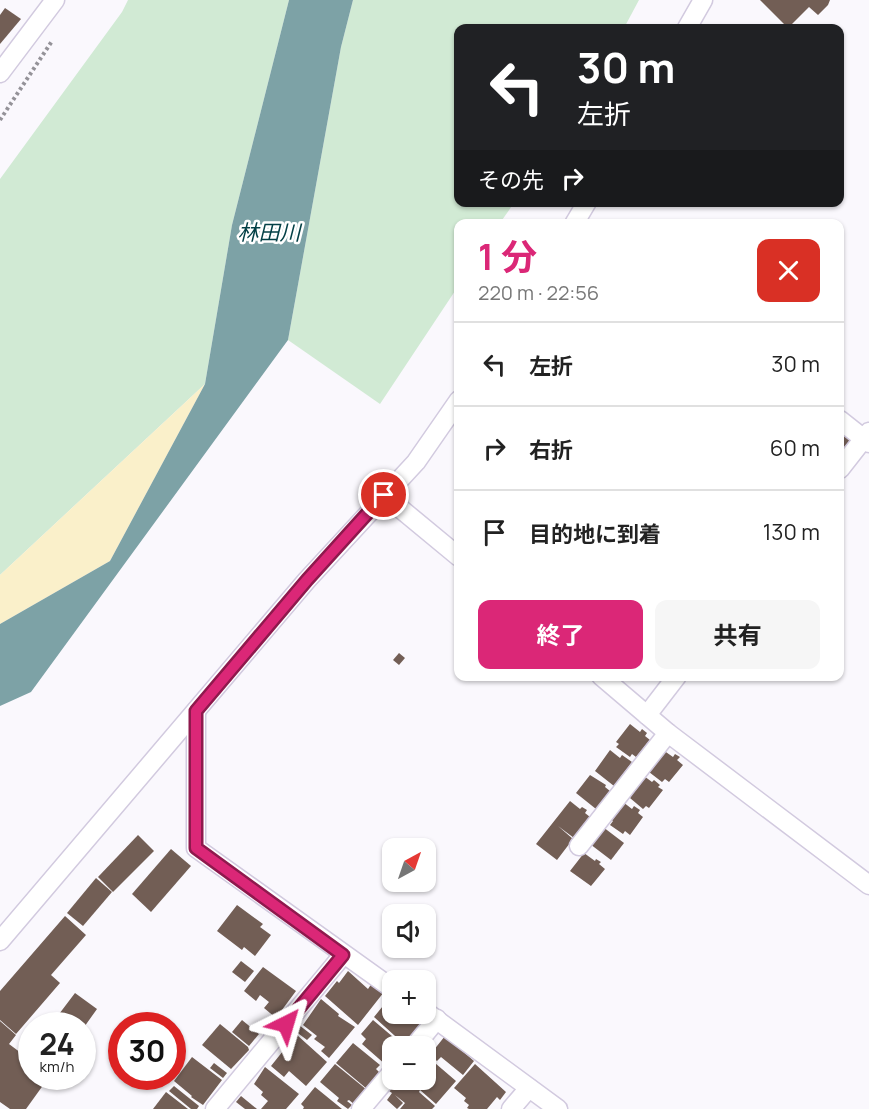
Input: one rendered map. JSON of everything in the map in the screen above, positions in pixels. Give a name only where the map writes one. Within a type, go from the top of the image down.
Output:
[{"type":"street","points":[[0,73],[55,0]]},
{"type":"street","points":[[689,24],[703,0]]},
{"type":"street","points":[[0,941],[307,580],[416,462],[454,407]]},
{"type":"street","points":[[844,423],[867,438],[844,464]]},
{"type":"street","points":[[384,495],[454,553]]},
{"type":"street","points":[[607,681],[668,733],[869,885]]},
{"type":"street","points":[[647,715],[673,681]]},
{"type":"street","points":[[196,711],[196,848],[382,982]]},
{"type":"street","points":[[579,846],[668,733]]},
{"type":"street","points":[[215,1109],[343,955]]},
{"type":"street","points":[[436,1019],[558,1109]]},
{"type":"street","points":[[361,1109],[382,1084]]},
{"type":"street","points":[[511,1109],[529,1088]]},
{"type":"path","points":[[0,120],[52,40]]},
{"type":"green space","points":[[128,0],[289,0],[232,225],[205,384],[0,575],[0,179],[122,12]]},
{"type":"green space","points":[[353,0],[639,0],[626,24],[454,24],[454,207],[511,207],[503,219],[454,219],[454,293],[380,404],[288,340],[341,47]]},
{"type":"sand","points":[[205,384],[110,561],[0,624],[0,575]]},
{"type":"water","name":"林田川","points":[[289,0],[353,0],[341,47],[288,340],[31,692],[0,706],[0,624],[110,561],[205,384],[232,225]]},
{"type":"building","points":[[760,0],[830,0],[818,15],[809,7],[792,24],[784,24]]},
{"type":"building","points":[[5,8],[21,19],[0,44],[0,15]]},
{"type":"building","points":[[844,430],[853,437],[844,447]]},
{"type":"building","points":[[399,653],[405,658],[399,665],[393,660]]},
{"type":"building","points":[[630,724],[640,732],[642,729],[647,733],[645,736],[650,740],[636,757],[632,754],[630,757],[616,747],[619,744],[616,742]]},
{"type":"building","points":[[610,750],[620,758],[622,755],[632,762],[614,786],[595,771]]},
{"type":"building","points":[[663,750],[673,757],[675,754],[680,757],[677,760],[683,765],[669,782],[665,779],[662,782],[649,772]]},
{"type":"building","points":[[590,775],[606,785],[605,787],[610,791],[596,809],[576,793]]},
{"type":"building","points":[[644,776],[652,782],[654,780],[663,790],[649,808],[646,806],[643,809],[630,798],[632,795],[630,793]]},
{"type":"building","points":[[570,801],[580,809],[582,807],[587,810],[585,813],[590,817],[574,838],[558,826],[573,839],[557,860],[536,844]]},
{"type":"building","points":[[623,802],[632,809],[634,806],[640,810],[638,813],[643,817],[630,835],[625,831],[623,834],[610,825],[613,821],[610,819]]},
{"type":"building","points":[[603,827],[624,843],[611,860],[590,844]]},
{"type":"building","points":[[138,835],[154,851],[113,892],[98,877]]},
{"type":"building","points":[[171,849],[191,866],[151,912],[132,894]]},
{"type":"building","points":[[584,853],[595,861],[596,859],[601,862],[599,864],[605,869],[591,886],[570,871]]},
{"type":"building","points":[[96,878],[112,892],[83,926],[67,913]]},
{"type":"building","points":[[237,905],[263,924],[260,927],[271,935],[255,956],[244,947],[242,950],[217,931]]},
{"type":"building","points":[[65,916],[86,935],[51,975],[60,983],[35,1012],[18,1012],[16,1034],[0,1020],[0,991]]},
{"type":"building","points":[[241,961],[254,971],[245,982],[232,972]]},
{"type":"building","points":[[263,967],[296,991],[276,1018],[264,1008],[269,1002],[260,995],[256,1001],[244,991]]},
{"type":"building","points":[[348,971],[368,989],[372,983],[382,990],[382,995],[358,1025],[325,996],[337,981],[339,983]]},
{"type":"building","points":[[75,993],[97,1009],[95,1012],[61,1012]]},
{"type":"building","points":[[321,999],[339,1014],[338,1016],[355,1027],[329,1058],[321,1051],[325,1047],[314,1039],[317,1036],[303,1025]]},
{"type":"building","points":[[382,1007],[382,1024],[420,1024],[420,1027],[412,1036],[395,1036],[374,1017]]},
{"type":"building","points":[[242,1020],[259,1034],[249,1046],[232,1032]]},
{"type":"building","points":[[373,1020],[392,1036],[382,1036],[382,1062],[362,1044],[366,1039],[361,1034]]},
{"type":"building","points":[[0,1021],[16,1035],[9,1044],[18,1051],[18,1090],[40,1090],[26,1109],[10,1109],[0,1102]]},
{"type":"building","points":[[220,1024],[249,1050],[231,1069],[202,1045]]},
{"type":"building","points":[[299,1025],[312,1035],[307,1040],[295,1031]]},
{"type":"building","points":[[291,1035],[294,1038],[297,1035],[327,1062],[306,1086],[289,1071],[284,1077],[271,1066],[287,1046],[284,1043]]},
{"type":"building","points":[[445,1036],[474,1061],[463,1075],[441,1057],[436,1060],[436,1047]]},
{"type":"building","points":[[353,1043],[380,1065],[376,1069],[380,1073],[367,1089],[336,1063]]},
{"type":"building","points":[[192,1057],[222,1080],[203,1105],[185,1090],[186,1065]]},
{"type":"building","points":[[214,1063],[227,1073],[223,1078],[210,1068]]},
{"type":"building","points":[[335,1064],[367,1090],[355,1105],[347,1101],[352,1105],[348,1109],[337,1101],[339,1098],[320,1082]]},
{"type":"building","points":[[436,1064],[456,1081],[436,1104],[420,1090],[436,1090]]},
{"type":"building","points":[[475,1064],[506,1092],[500,1100],[497,1097],[487,1109],[467,1108],[469,1105],[464,1101],[466,1098],[454,1088]]},
{"type":"building","points":[[265,1067],[299,1094],[286,1109],[261,1109],[268,1101],[261,1095],[263,1092],[254,1084]]},
{"type":"building","points":[[315,1087],[342,1109],[303,1109],[301,1104]]},
{"type":"building","points":[[179,1090],[199,1106],[197,1109],[191,1109],[169,1091]]},
{"type":"building","points":[[420,1090],[419,1092],[435,1106],[432,1109],[400,1109],[405,1103],[395,1095],[403,1103],[397,1109],[387,1100],[392,1093],[389,1091]]},
{"type":"building","points":[[166,1092],[188,1109],[153,1109]]},
{"type":"building","points":[[241,1096],[257,1109],[245,1109],[236,1102]]},
{"type":"route","points":[[286,1024],[343,955],[196,848],[196,711],[307,580],[384,495]]}]
